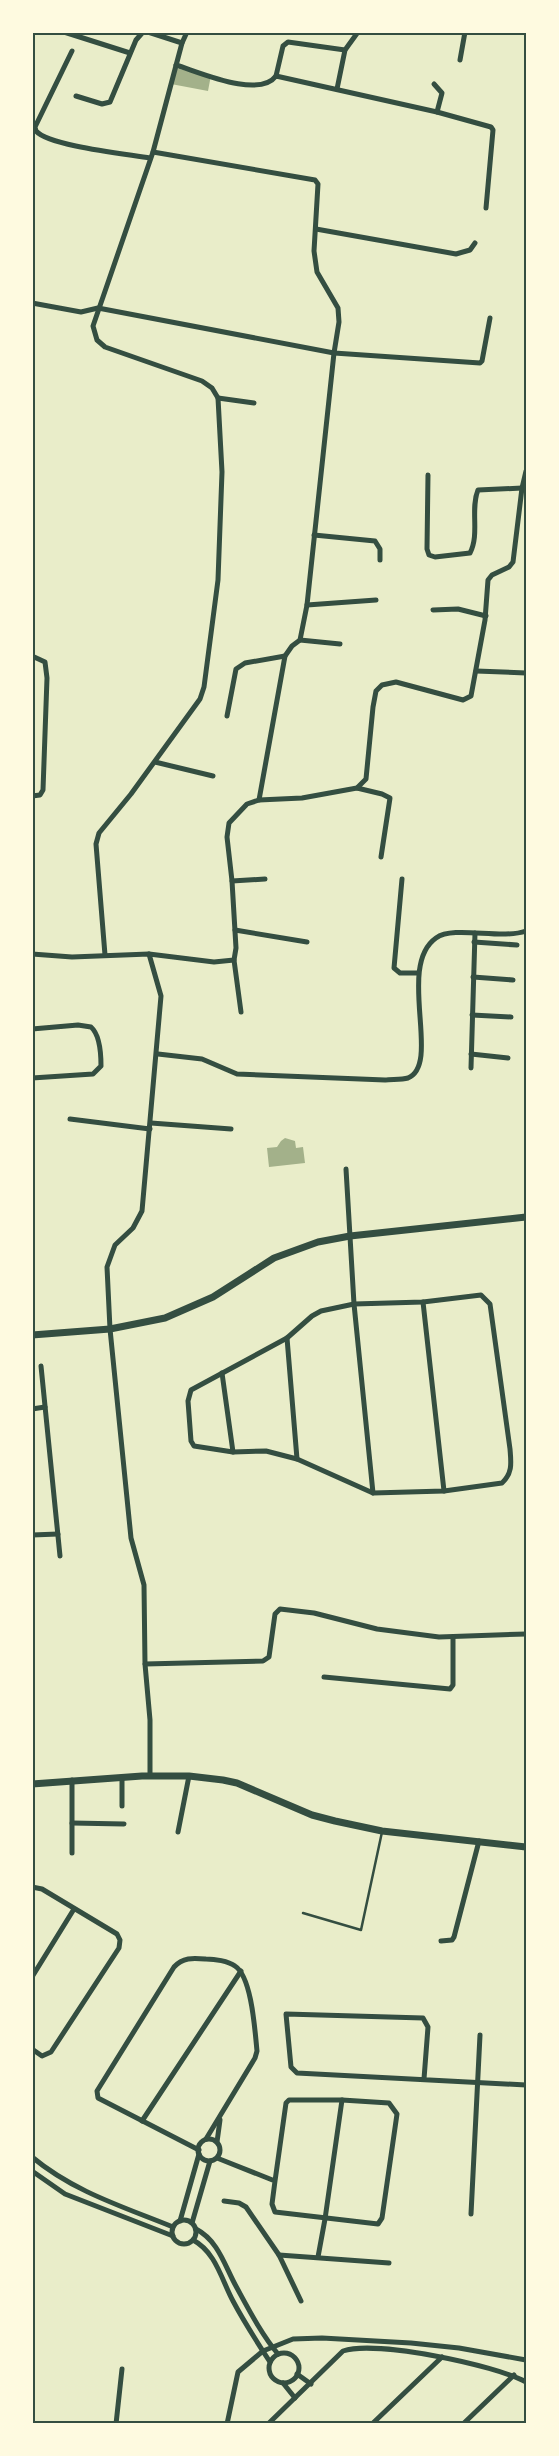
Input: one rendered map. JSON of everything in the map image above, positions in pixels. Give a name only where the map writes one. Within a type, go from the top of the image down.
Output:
[{"type":"street","points":[[64,32],[130,53]]},
{"type":"street","points":[[76,96],[102,104],[110,102],[130,53],[139,34],[143,32]]},
{"type":"street","points":[[148,32],[182,43]]},
{"type":"street","points":[[105,955],[96,844],[99,833],[155,762],[200,699],[204,687],[218,580],[222,472],[218,398],[212,388],[202,381],[105,348],[96,340],[93,326],[153,152],[182,43],[187,32]]},
{"type":"street","points":[[337,89],[345,50],[358,32]]},
{"type":"street","points":[[460,60],[465,32]]},
{"type":"street","points":[[176,65],[226,81],[257,86],[270,83],[276,76],[283,46],[288,42],[345,50]]},
{"type":"street","points":[[72,51],[35,127],[36,131],[39,135],[70,144],[150,158]]},
{"type":"street","points":[[276,76],[491,126],[493,130],[486,208]]},
{"type":"street","points":[[434,84],[442,93],[437,112]]},
{"type":"street","points":[[153,152],[315,180],[318,184],[314,251],[317,272],[338,308],[339,322],[307,605],[300,640],[292,646],[285,656],[259,800]]},
{"type":"street","points":[[316,228],[456,254],[470,250],[475,243]]},
{"type":"street","points":[[32,303],[81,312],[98,308],[334,353],[480,363],[482,361],[490,318]]},
{"type":"street","points":[[218,398],[254,403]]},
{"type":"street","points":[[357,788],[366,779],[373,707],[376,692],[382,685],[396,682],[467,699],[473,689],[486,616],[488,580],[492,574],[509,567],[513,562],[522,488],[526,471]]},
{"type":"street","points":[[428,475],[427,549],[429,555],[435,557],[470,553],[473,544],[478,490],[522,488]]},
{"type":"street","points":[[314,535],[375,542],[380,549],[380,560]]},
{"type":"street","points":[[307,605],[376,600]]},
{"type":"street","points":[[433,610],[458,609],[486,616]]},
{"type":"street","points":[[300,640],[340,644]]},
{"type":"street","points":[[32,656],[45,662],[47,678],[42,790],[40,796],[32,796]]},
{"type":"street","points":[[227,716],[236,669],[245,663],[285,656]]},
{"type":"street","points":[[476,671],[526,673]]},
{"type":"street","points":[[155,762],[212,776]]},
{"type":"street","points":[[241,1012],[234,960],[235,930],[227,837],[229,823],[247,804],[259,800],[302,798],[357,788],[382,794],[390,798],[381,857]]},
{"type":"street","points":[[232,881],[265,879]]},
{"type":"street","points":[[402,879],[394,968],[400,973],[418,973]]},
{"type":"street","points":[[235,930],[307,942]]},
{"type":"street","points":[[158,1054],[202,1059],[237,1074],[384,1080],[408,1078],[415,1070],[421,1052],[418,973],[420,959],[426,947],[442,935],[475,934],[505,936],[526,931]]},
{"type":"street","points":[[471,1068],[475,934]]},
{"type":"street","points":[[474,942],[517,944]]},
{"type":"street","points":[[32,954],[72,957],[149,954],[214,962],[234,960]]},
{"type":"street","points":[[149,954],[161,996],[158,1054],[142,1211],[133,1228],[115,1245],[107,1267],[110,1329],[131,1538],[144,1585],[145,1664],[150,1720],[150,1776]]},
{"type":"street","points":[[473,977],[513,980]]},
{"type":"street","points":[[472,1015],[511,1017]]},
{"type":"street","points":[[32,1029],[78,1025],[91,1027],[96,1035],[101,1066],[93,1074],[32,1078]]},
{"type":"street","points":[[471,1054],[508,1058]]},
{"type":"street","points":[[70,1119],[150,1126],[231,1129]]},
{"type":"street","points":[[346,1169],[354,1304],[373,1493]]},
{"type":"street","points":[[32,1335],[110,1329],[165,1318],[213,1297],[261,1265],[289,1251],[318,1242],[350,1236],[526,1217]]},
{"type":"street","points":[[481,1296],[490,1304],[510,1449],[511,1468],[508,1478],[502,1483],[444,1490],[373,1493],[297,1459],[266,1451],[233,1452],[194,1446],[191,1441],[189,1395],[191,1390],[287,1338],[321,1310],[354,1304],[423,1302],[481,1296]]},
{"type":"street","points":[[423,1302],[444,1490]]},
{"type":"street","points":[[287,1338],[297,1459]]},
{"type":"street","points":[[41,1366],[60,1556]]},
{"type":"street","points":[[222,1373],[233,1452]]},
{"type":"street","points":[[32,1408],[45,1407]]},
{"type":"street","points":[[32,1535],[58,1534]]},
{"type":"street","points":[[145,1664],[263,1661],[269,1657],[275,1614],[280,1609],[314,1613],[377,1629],[453,1638],[526,1634]]},
{"type":"street","points":[[324,1677],[450,1689],[453,1685],[453,1638]]},
{"type":"street","points":[[178,1832],[188,1776]]},
{"type":"street","points":[[32,1784],[122,1777],[188,1776],[237,1783],[312,1815],[382,1831],[526,1847]]},
{"type":"street","points":[[122,1777],[122,1806]]},
{"type":"street","points":[[72,1780],[72,1853]]},
{"type":"street","points":[[72,1823],[124,1824]]},
{"type":"street","points":[[441,1941],[452,1940],[454,1937],[479,1841]]},
{"type":"street","points":[[32,1887],[42,1889],[117,1934],[120,1940],[118,1948],[51,2052],[42,2056],[32,2049]]},
{"type":"street","points":[[32,1978],[74,1909]]},
{"type":"street","points":[[173,2236],[173,2227],[180,2220],[199,2152],[200,2145],[206,2139],[220,2116],[255,2058],[257,2051],[247,1986],[241,1971],[226,1963],[209,1959],[188,1958],[182,1960],[174,1967],[97,2091],[98,2098],[199,2152],[204,2159],[210,2161],[217,2158],[220,2152],[217,2142],[220,2116]]},
{"type":"street","points":[[142,2122],[241,1971]]},
{"type":"street","points":[[424,2079],[428,2028],[423,2018],[286,2014],[291,2067],[296,2073],[526,2085]]},
{"type":"street","points":[[471,2214],[480,2035]]},
{"type":"street","points":[[289,2100],[342,2100],[389,2103],[397,2114],[380,2222],[374,2224],[275,2212],[272,2204],[286,2103],[289,2100]]},
{"type":"street","points":[[318,2257],[326,2219],[342,2100]]},
{"type":"street","points":[[206,2139],[217,2142]]},
{"type":"street","points":[[32,2157],[54,2176],[80,2190],[173,2227]]},
{"type":"street","points":[[217,2158],[275,2181]]},
{"type":"street","points":[[210,2161],[192,2222],[196,2229],[210,2239],[220,2253],[237,2289],[278,2354]]},
{"type":"street","points":[[32,2171],[65,2194],[173,2236],[182,2244],[193,2240]]},
{"type":"street","points":[[224,2201],[239,2203],[246,2207],[279,2255],[301,2301]]},
{"type":"street","points":[[180,2220],[192,2222]]},
{"type":"street","points":[[193,2240],[196,2229]]},
{"type":"street","points":[[193,2240],[204,2247],[210,2256],[233,2301],[270,2362],[271,2376],[283,2383],[295,2398]]},
{"type":"street","points":[[279,2255],[389,2263]]},
{"type":"street","points":[[227,2424],[238,2372],[263,2351],[293,2339],[308,2337],[371,2340],[459,2348],[526,2360]]},
{"type":"street","points":[[268,2424],[343,2351],[353,2348],[372,2348],[442,2357],[514,2375],[526,2382]]},
{"type":"street","points":[[270,2362],[278,2354],[288,2353],[293,2356],[299,2368],[297,2374],[292,2381],[283,2383]]},
{"type":"street","points":[[372,2424],[442,2357]]},
{"type":"street","points":[[116,2424],[122,2369]]},
{"type":"street","points":[[297,2374],[311,2384]]},
{"type":"street","points":[[463,2424],[514,2375]]},
{"type":"lane","points":[[526,1736],[526,1803]]},
{"type":"lane","points":[[304,1914],[361,1930],[382,1831]]},
{"type":"shaded area","points":[[174,68],[211,75],[208,91],[171,84]]},
{"type":"shaded area","points":[[285,1138],[295,1141],[296,1148],[303,1147],[305,1163],[269,1167],[267,1148],[277,1147]]}]
